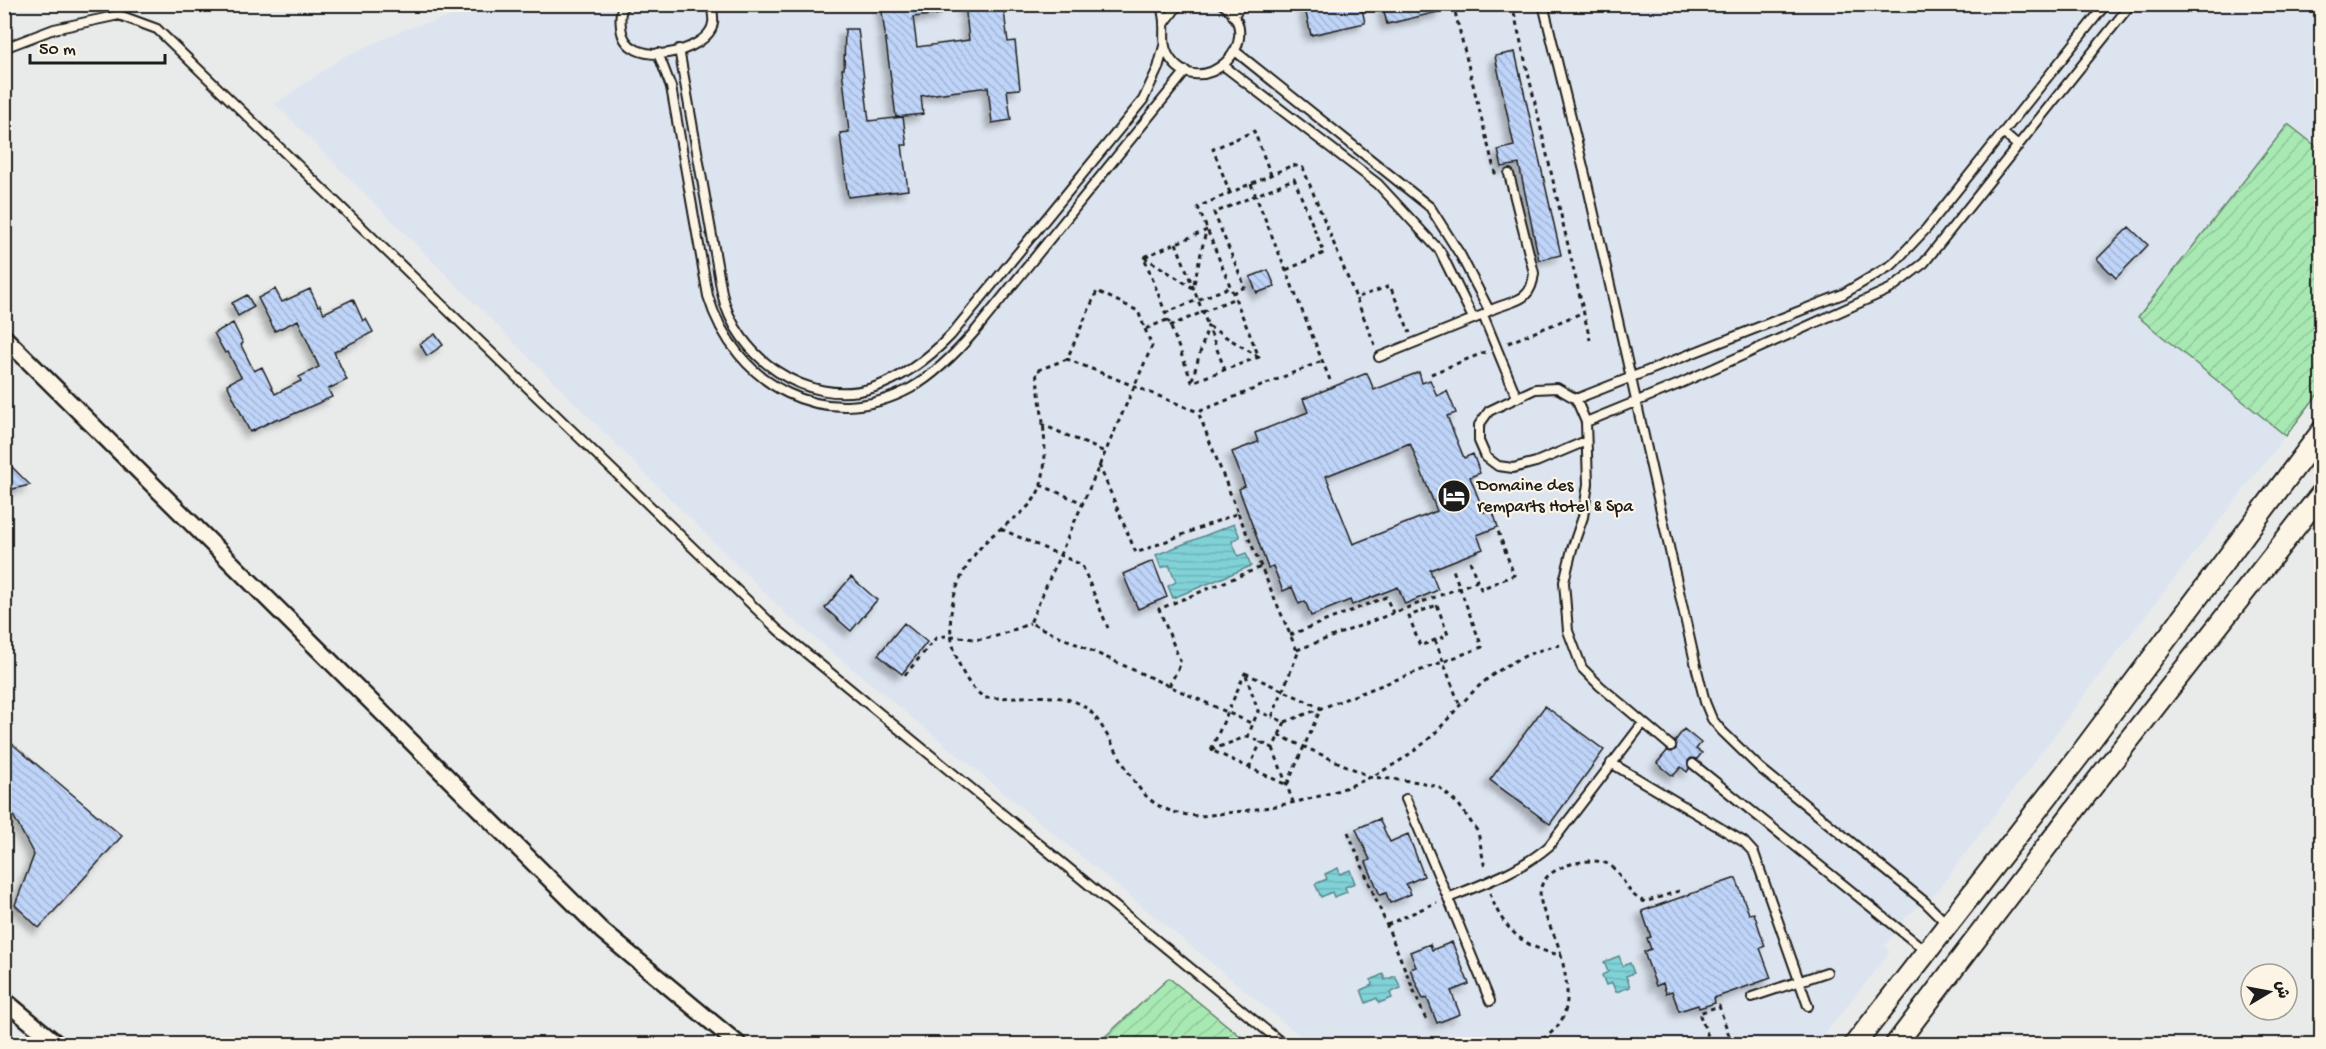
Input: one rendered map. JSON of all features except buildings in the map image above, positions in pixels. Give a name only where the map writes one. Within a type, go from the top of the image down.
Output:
[{"type":"street","points":[[4,337],[602,931],[738,1044]]},
{"type":"street","points":[[1856,1044],[2086,746],[2322,431]]},
{"type":"street","points":[[1896,1044],[2089,791],[2322,493]]},
{"type":"street","points":[[4,1000],[57,1044]]},
{"type":"lane","points":[[624,4],[620,17],[621,34],[625,41],[642,54],[679,49],[703,41],[713,24],[713,5]]},
{"type":"lane","points":[[1161,4],[1164,24],[1162,35],[1169,56],[1186,71],[1206,74],[1224,66],[1235,51],[1238,39],[1238,27],[1233,16],[1222,4]]},
{"type":"lane","points":[[1233,16],[1242,4]]},
{"type":"lane","points":[[1544,4],[1587,183],[1695,662],[1705,702],[1712,719],[1726,736],[1760,768],[1924,902],[1947,924]]},
{"type":"lane","points":[[1576,399],[1843,294],[1893,264],[1926,229],[2106,4]]},
{"type":"lane","points":[[1586,422],[1689,380],[1890,289],[1924,263],[2131,4]]},
{"type":"lane","points":[[1164,24],[1177,5]]},
{"type":"lane","points":[[4,48],[54,29],[119,15],[157,29],[778,630],[1283,1044]]},
{"type":"lane","points":[[679,49],[724,303],[733,324],[754,352],[768,365],[796,382],[818,389],[839,392],[869,389],[886,383],[929,356],[951,335],[1143,100],[1158,68],[1164,46]]},
{"type":"lane","points":[[1235,51],[1430,207],[1461,256],[1486,313],[1517,398]]},
{"type":"lane","points":[[658,53],[671,87],[708,296],[720,328],[735,351],[753,371],[773,386],[800,398],[828,404],[856,405],[894,396],[912,388],[955,354],[1186,71]]},
{"type":"lane","points":[[1224,66],[1378,184],[1440,251],[1473,318]]},
{"type":"lane","points":[[2003,133],[2018,146]]},
{"type":"lane","points":[[1379,357],[1526,297],[1533,287],[1534,273],[1509,174]]},
{"type":"lane","points":[[692,203],[705,201]]},
{"type":"lane","points":[[977,303],[988,313]]},
{"type":"lane","points":[[1586,441],[1536,462],[1513,468],[1498,466],[1486,457],[1479,441],[1479,425],[1489,411],[1535,389],[1557,388],[1576,399],[1586,422],[1588,484],[1583,517],[1564,582],[1568,631],[1582,668],[1642,723],[1671,746]]},
{"type":"lane","points":[[1448,898],[1535,858],[1549,846],[1642,723]]},
{"type":"lane","points":[[1611,763],[1744,842],[1754,853],[1808,1006]]},
{"type":"lane","points":[[1693,764],[1927,952]]},
{"type":"lane","points":[[1406,799],[1490,1001]]},
{"type":"lane","points":[[1752,998],[1827,972]]},
{"type":"path","points":[[1453,4],[1496,177],[1509,174]]},
{"type":"path","points":[[1512,4],[1590,339]]},
{"type":"path","points":[[1230,193],[1213,149],[1254,131],[1271,175]]},
{"type":"path","points":[[1259,357],[1198,207],[1293,165],[1303,168],[1379,357]]},
{"type":"path","points":[[1233,293],[1245,287],[1214,213],[1294,179],[1324,253],[1286,270]]},
{"type":"path","points":[[1251,184],[1330,380]]},
{"type":"path","points":[[1144,257],[1207,230]]},
{"type":"path","points":[[1193,288],[1207,230]]},
{"type":"path","points":[[1176,243],[1225,370]]},
{"type":"path","points":[[1144,257],[1193,288]]},
{"type":"path","points":[[1144,257],[1192,382]]},
{"type":"path","points":[[1356,298],[1390,286],[1414,343]]},
{"type":"path","points":[[1165,313],[1230,287]]},
{"type":"path","points":[[1030,623],[1152,346],[1138,311],[1096,291],[1067,359]]},
{"type":"path","points":[[1170,326],[1235,298]]},
{"type":"path","points":[[1145,329],[1168,320]]},
{"type":"path","points":[[1208,326],[1259,357]]},
{"type":"path","points":[[1192,382],[1208,326]]},
{"type":"path","points":[[1192,382],[1259,357]]},
{"type":"path","points":[[1322,361],[1198,412],[1067,359],[1036,371],[1045,463],[1040,485],[1029,505],[1016,519],[969,559],[961,574],[954,597],[950,636],[965,678],[975,691],[985,698],[1065,699],[1079,703],[1100,723],[1140,790],[1151,803],[1180,816],[1201,816],[1324,796],[1384,771],[1420,747],[1490,677],[1507,665],[1529,653],[1572,643]]},
{"type":"path","points":[[1198,412],[1298,653],[1272,717]]},
{"type":"path","points":[[1041,424],[1105,452]]},
{"type":"path","points":[[1099,465],[1136,554],[1238,513]]},
{"type":"path","points":[[1040,485],[1083,503]]},
{"type":"path","points":[[1001,530],[1082,565],[1108,628]]},
{"type":"path","points":[[1470,561],[1481,589],[1514,575],[1498,531]]},
{"type":"path","points":[[1169,686],[1181,663],[1159,609],[1261,567]]},
{"type":"path","points":[[1293,802],[1273,747],[1285,722],[1482,647],[1452,567]]},
{"type":"path","points":[[1297,650],[1477,581]]},
{"type":"path","points":[[1290,635],[1386,597],[1393,613]]},
{"type":"path","points":[[1420,603],[1423,610]]},
{"type":"path","points":[[1437,605],[1448,635],[1436,640],[1420,646],[1409,615],[1437,605]]},
{"type":"path","points":[[904,675],[936,638],[950,636],[984,639],[1030,623],[1253,724]]},
{"type":"path","points":[[1436,640],[1460,706]]},
{"type":"path","points":[[1245,673],[1321,708]]},
{"type":"path","points":[[1245,673],[1258,711],[1248,736]]},
{"type":"path","points":[[1211,750],[1245,673]]},
{"type":"path","points":[[1287,785],[1321,708]]},
{"type":"path","points":[[1258,711],[1285,722]]},
{"type":"path","points":[[1278,735],[1371,777],[1420,782],[1439,787],[1459,805],[1478,832],[1486,882],[1493,903],[1501,917],[1518,937],[1530,946],[1562,955]]},
{"type":"path","points":[[1211,750],[1248,736],[1273,747]]},
{"type":"path","points":[[1249,768],[1261,742]]},
{"type":"path","points":[[1211,750],[1287,785]]},
{"type":"path","points":[[1348,832],[1426,1020]]},
{"type":"path","points":[[1532,1044],[1554,1032],[1565,1013],[1568,990],[1558,942],[1541,908],[1540,893],[1547,877],[1563,867],[1578,862],[1596,861],[1609,865],[1619,874],[1627,889],[1636,898],[1645,902],[1679,891]]},
{"type":"path","points":[[1387,925],[1448,898]]},
{"type":"path","points":[[1711,1044],[1699,1013],[1719,1006],[1731,1043],[1724,1044]]},
{"type":"shaded area","name":"Domaine des remparts Hotel & Spa","points":[[511,5],[2321,5],[2321,390],[2105,668],[1935,894],[1907,916],[1885,946],[1890,952],[1817,1044],[1310,1044],[787,615],[275,104],[343,57],[406,29],[463,13]]},
{"type":"green space","points":[[2288,124],[2321,150],[2321,390],[2286,436],[2138,317]]},
{"type":"green space","points":[[1169,978],[1250,1044],[1097,1044]]},
{"type":"water","points":[[1234,524],[1240,537],[1232,541],[1238,556],[1246,553],[1251,566],[1173,598],[1168,586],[1176,582],[1169,565],[1161,568],[1156,555]]},
{"type":"water","points":[[1338,868],[1340,874],[1350,870],[1355,883],[1345,887],[1347,892],[1334,897],[1332,892],[1321,897],[1315,884],[1327,879],[1325,874]]},
{"type":"water","points":[[1619,956],[1623,966],[1630,963],[1634,973],[1626,976],[1630,987],[1616,992],[1612,983],[1606,985],[1602,975],[1608,972],[1604,962]]},
{"type":"water","points":[[1383,974],[1385,980],[1395,976],[1401,988],[1390,993],[1392,998],[1379,1003],[1377,998],[1366,1003],[1361,990],[1372,985],[1371,980]]},
{"type":"place","name":"Domaine des remparts Hotel & Spa","points":[[1454,496]]}]
